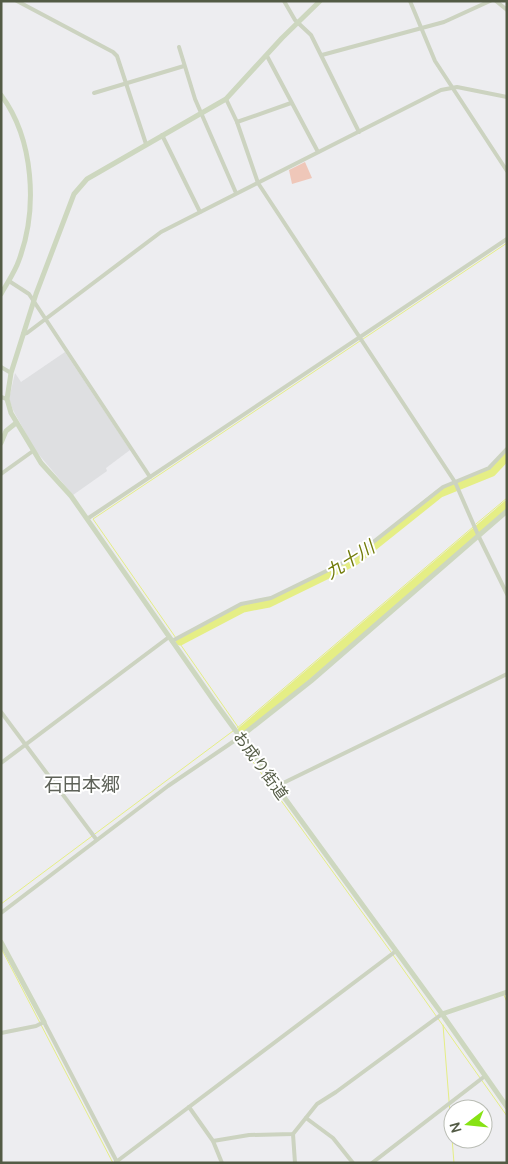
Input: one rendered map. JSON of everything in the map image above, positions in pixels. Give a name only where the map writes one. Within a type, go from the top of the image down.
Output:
[{"type":"street","points":[[18,1],[113,52],[117,56],[146,144]]},
{"type":"street","points":[[284,1],[299,23],[311,35],[359,132]]},
{"type":"street","points":[[4,398],[23,334],[74,194],[87,179],[226,99],[320,1]]},
{"type":"street","points":[[410,1],[435,61],[507,171]]},
{"type":"street","points":[[322,55],[421,30],[455,18],[490,1]]},
{"type":"street","points":[[496,1],[507,10]]},
{"type":"street","points":[[179,47],[184,66],[202,113],[236,193]]},
{"type":"street","points":[[267,56],[318,152]]},
{"type":"street","points":[[94,94],[184,66]]},
{"type":"street","points":[[23,334],[46,320],[156,235],[441,90],[451,88],[507,97]]},
{"type":"street","points":[[1,95],[21,133],[28,161],[29,175],[26,237],[19,261],[1,294]]},
{"type":"street","points":[[226,99],[237,122],[258,182],[456,482],[479,537],[507,594]]},
{"type":"street","points":[[237,122],[292,103]]},
{"type":"street","points":[[162,135],[200,212]]},
{"type":"street","points":[[87,519],[507,239]]},
{"type":"street","points":[[8,281],[24,290],[34,302],[150,477]]},
{"type":"street","points":[[1,367],[11,373]]},
{"type":"street","name":"お成り街道","points":[[4,398],[33,451],[87,519],[240,737],[442,1014],[507,1107]]},
{"type":"street","points":[[1,443],[6,431],[16,423]]},
{"type":"street","points":[[1,763],[171,639],[241,604],[271,598],[353,558],[443,487],[491,467],[507,449]]},
{"type":"street","points":[[1,474],[33,451]]},
{"type":"street","points":[[1,913],[96,839],[200,762],[240,737],[311,681],[507,511]]},
{"type":"street","points":[[277,786],[507,674]]},
{"type":"street","points":[[1,712],[96,839]]},
{"type":"street","points":[[1,942],[116,1162],[395,952]]},
{"type":"street","points":[[294,1163],[293,1134],[320,1101],[336,1092],[442,1014],[507,992]]},
{"type":"street","points":[[1,1033],[36,1026],[44,1022]]},
{"type":"street","points":[[372,1163],[486,1076]]},
{"type":"street","points":[[189,1107],[213,1141],[222,1163]]},
{"type":"street","points":[[306,1118],[333,1138],[353,1163]]},
{"type":"street","points":[[213,1141],[249,1135],[293,1134]]},
{"type":"shaded area","points":[[305,162],[312,178],[292,184],[289,170]]},
{"type":"shaded area","points":[[65,352],[130,450],[106,468],[107,471],[73,495],[35,450],[9,399],[15,373],[21,382]]},
{"type":"waterway","points":[[363,339],[507,243]]},
{"type":"waterway","points":[[238,727],[93,519],[360,341]]},
{"type":"waterway","name":"九十川","points":[[180,641],[243,608],[269,603],[355,561],[440,493],[492,472],[507,456]]},
{"type":"waterway","points":[[476,524],[507,498]]},
{"type":"waterway","points":[[242,731],[507,505]]},
{"type":"waterway","points":[[236,729],[473,527]]},
{"type":"waterway","points":[[1,904],[233,731]]},
{"type":"waterway","points":[[243,744],[243,748],[391,952]]},
{"type":"waterway","points":[[1,948],[113,1163]]},
{"type":"waterway","points":[[393,955],[507,1116]]},
{"type":"waterway","points":[[504,995],[507,1002]]},
{"type":"waterway","points":[[443,1025],[454,1163]]},
{"type":"district","name":"石田本郷","points":[[82,784]]}]
